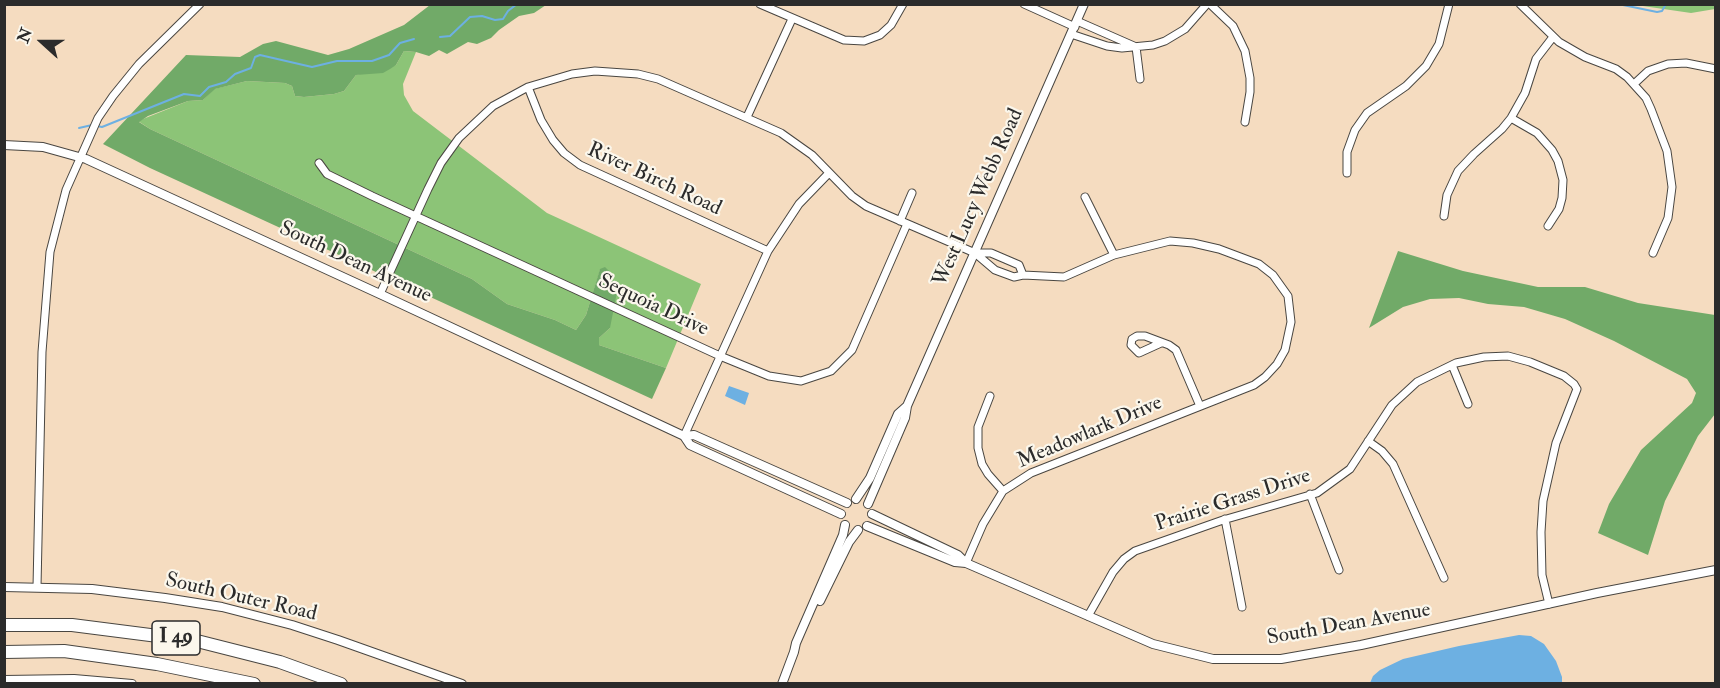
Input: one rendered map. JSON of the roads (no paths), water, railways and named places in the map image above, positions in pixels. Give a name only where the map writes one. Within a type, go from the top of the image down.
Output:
[{"type":"highway","name":"I 49","points":[[4,625],[72,625],[196,641],[280,662],[341,684]]},
{"type":"highway","name":"I 49","points":[[4,652],[74,652],[157,663],[254,684]]},
{"type":"street","points":[[37,587],[40,400],[50,252],[66,190],[98,118],[113,96],[139,64],[200,4]]},
{"type":"street","points":[[760,4],[844,40],[864,41],[880,35],[891,25],[903,4]]},
{"type":"street","points":[[1024,4],[1074,27],[1107,46],[1136,47],[1153,45],[1176,35],[1194,22],[1208,4],[1226,17],[1245,51],[1250,78],[1245,122]]},
{"type":"street","name":"West Lucy Webb Road","points":[[868,504],[905,418],[907,406],[1084,4]]},
{"type":"street","points":[[1347,173],[1347,152],[1355,130],[1367,113],[1406,86],[1426,66],[1439,44],[1449,4]]},
{"type":"street","points":[[1520,4],[1553,37],[1571,49],[1616,69],[1634,84],[1652,109],[1665,143],[1670,165],[1671,203],[1668,218],[1653,253]]},
{"type":"street","points":[[747,117],[792,19]]},
{"type":"street","points":[[1074,27],[1136,47]]},
{"type":"street","points":[[1444,216],[1447,195],[1458,171],[1511,118],[1525,93],[1536,59],[1553,37]]},
{"type":"street","points":[[1136,47],[1140,79]]},
{"type":"street","points":[[1634,84],[1648,72],[1668,64],[1686,63],[1716,69]]},
{"type":"street","points":[[380,294],[441,163],[459,138],[494,106],[528,87],[572,74],[596,71],[638,74],[658,79],[781,133],[812,155],[852,196],[866,206],[975,253],[991,253],[1010,261],[1019,265],[1023,274]]},
{"type":"street","name":"River Birch Road","points":[[528,87],[552,140],[580,165],[768,251]]},
{"type":"street","points":[[1511,118],[1528,126],[1545,141],[1560,167],[1563,180],[1562,198],[1548,226]]},
{"type":"street","name":"South Dean Avenue","points":[[4,145],[43,147],[80,158],[380,294],[684,436],[694,435],[852,501]]},
{"type":"street","name":"Sequoia Drive","points":[[319,163],[327,174],[720,356],[769,376],[801,381],[831,371],[852,350],[903,223],[912,193]]},
{"type":"street","points":[[684,436],[768,251],[799,204],[829,173]]},
{"type":"street","points":[[1085,197],[1114,255]]},
{"type":"street","name":"Meadowlark Drive","points":[[966,563],[983,524],[1003,491],[1031,473],[1254,385],[1277,364],[1285,350],[1291,322],[1288,296],[1273,275],[1259,264],[1219,249],[1193,243],[1170,241],[1114,255],[1064,277],[1023,274],[1014,277],[995,270],[975,253]]},
{"type":"street","points":[[1161,343],[1170,345],[1176,350],[1200,405]]},
{"type":"street","name":"Prairie Grass Drive","points":[[1088,616],[1113,572],[1135,551],[1225,519],[1317,493],[1350,469],[1392,405],[1417,382],[1452,365],[1484,357],[1508,356],[1564,376],[1577,389],[1556,443],[1543,501],[1542,575],[1549,604]]},
{"type":"street","points":[[1452,365],[1468,405]]},
{"type":"street","points":[[990,396],[978,427],[978,448],[982,464],[1003,491]]},
{"type":"street","name":"West Lucy Webb Road","points":[[852,501],[870,478],[898,414],[907,406]]},
{"type":"street","name":"South Dean Avenue","points":[[684,436],[690,445],[841,514]]},
{"type":"street","points":[[1368,441],[1394,464],[1444,578]]},
{"type":"street","points":[[1310,494],[1339,570]]},
{"type":"street","points":[[782,684],[796,643],[843,535],[845,525],[841,514],[852,501],[864,501],[868,504],[872,519],[849,542],[800,646],[794,652]]},
{"type":"street","name":"South Dean Avenue","points":[[872,514],[958,555],[966,563]]},
{"type":"street","points":[[1225,519],[1242,607]]},
{"type":"street","points":[[845,525],[852,529],[862,528]]},
{"type":"street","name":"South Dean Avenue","points":[[862,528],[954,562],[966,563],[1153,644],[1213,659],[1281,659],[1361,645],[1716,570]]},
{"type":"street","name":"South Outer Road","points":[[4,586],[123,592],[222,608],[329,637],[462,684]]},
{"type":"street","points":[[4,680],[74,679],[132,684]]},
{"type":"water","points":[[729,386],[749,393],[745,405],[725,396]]},
{"type":"water","points":[[1519,635],[1531,636],[1544,644],[1556,661],[1562,683],[1370,683],[1373,676],[1380,670],[1403,659]]},
{"type":"waterway","points":[[440,37],[450,36],[470,17],[503,19],[508,11],[517,4]]},
{"type":"waterway","points":[[1618,4],[1657,12],[1662,11],[1666,4]]},
{"type":"waterway","points":[[79,128],[92,125],[102,127],[184,94],[200,96],[209,87],[226,82],[235,74],[251,68],[255,57],[260,55],[312,67],[337,61],[372,61],[389,55],[400,43],[414,39]]}]
